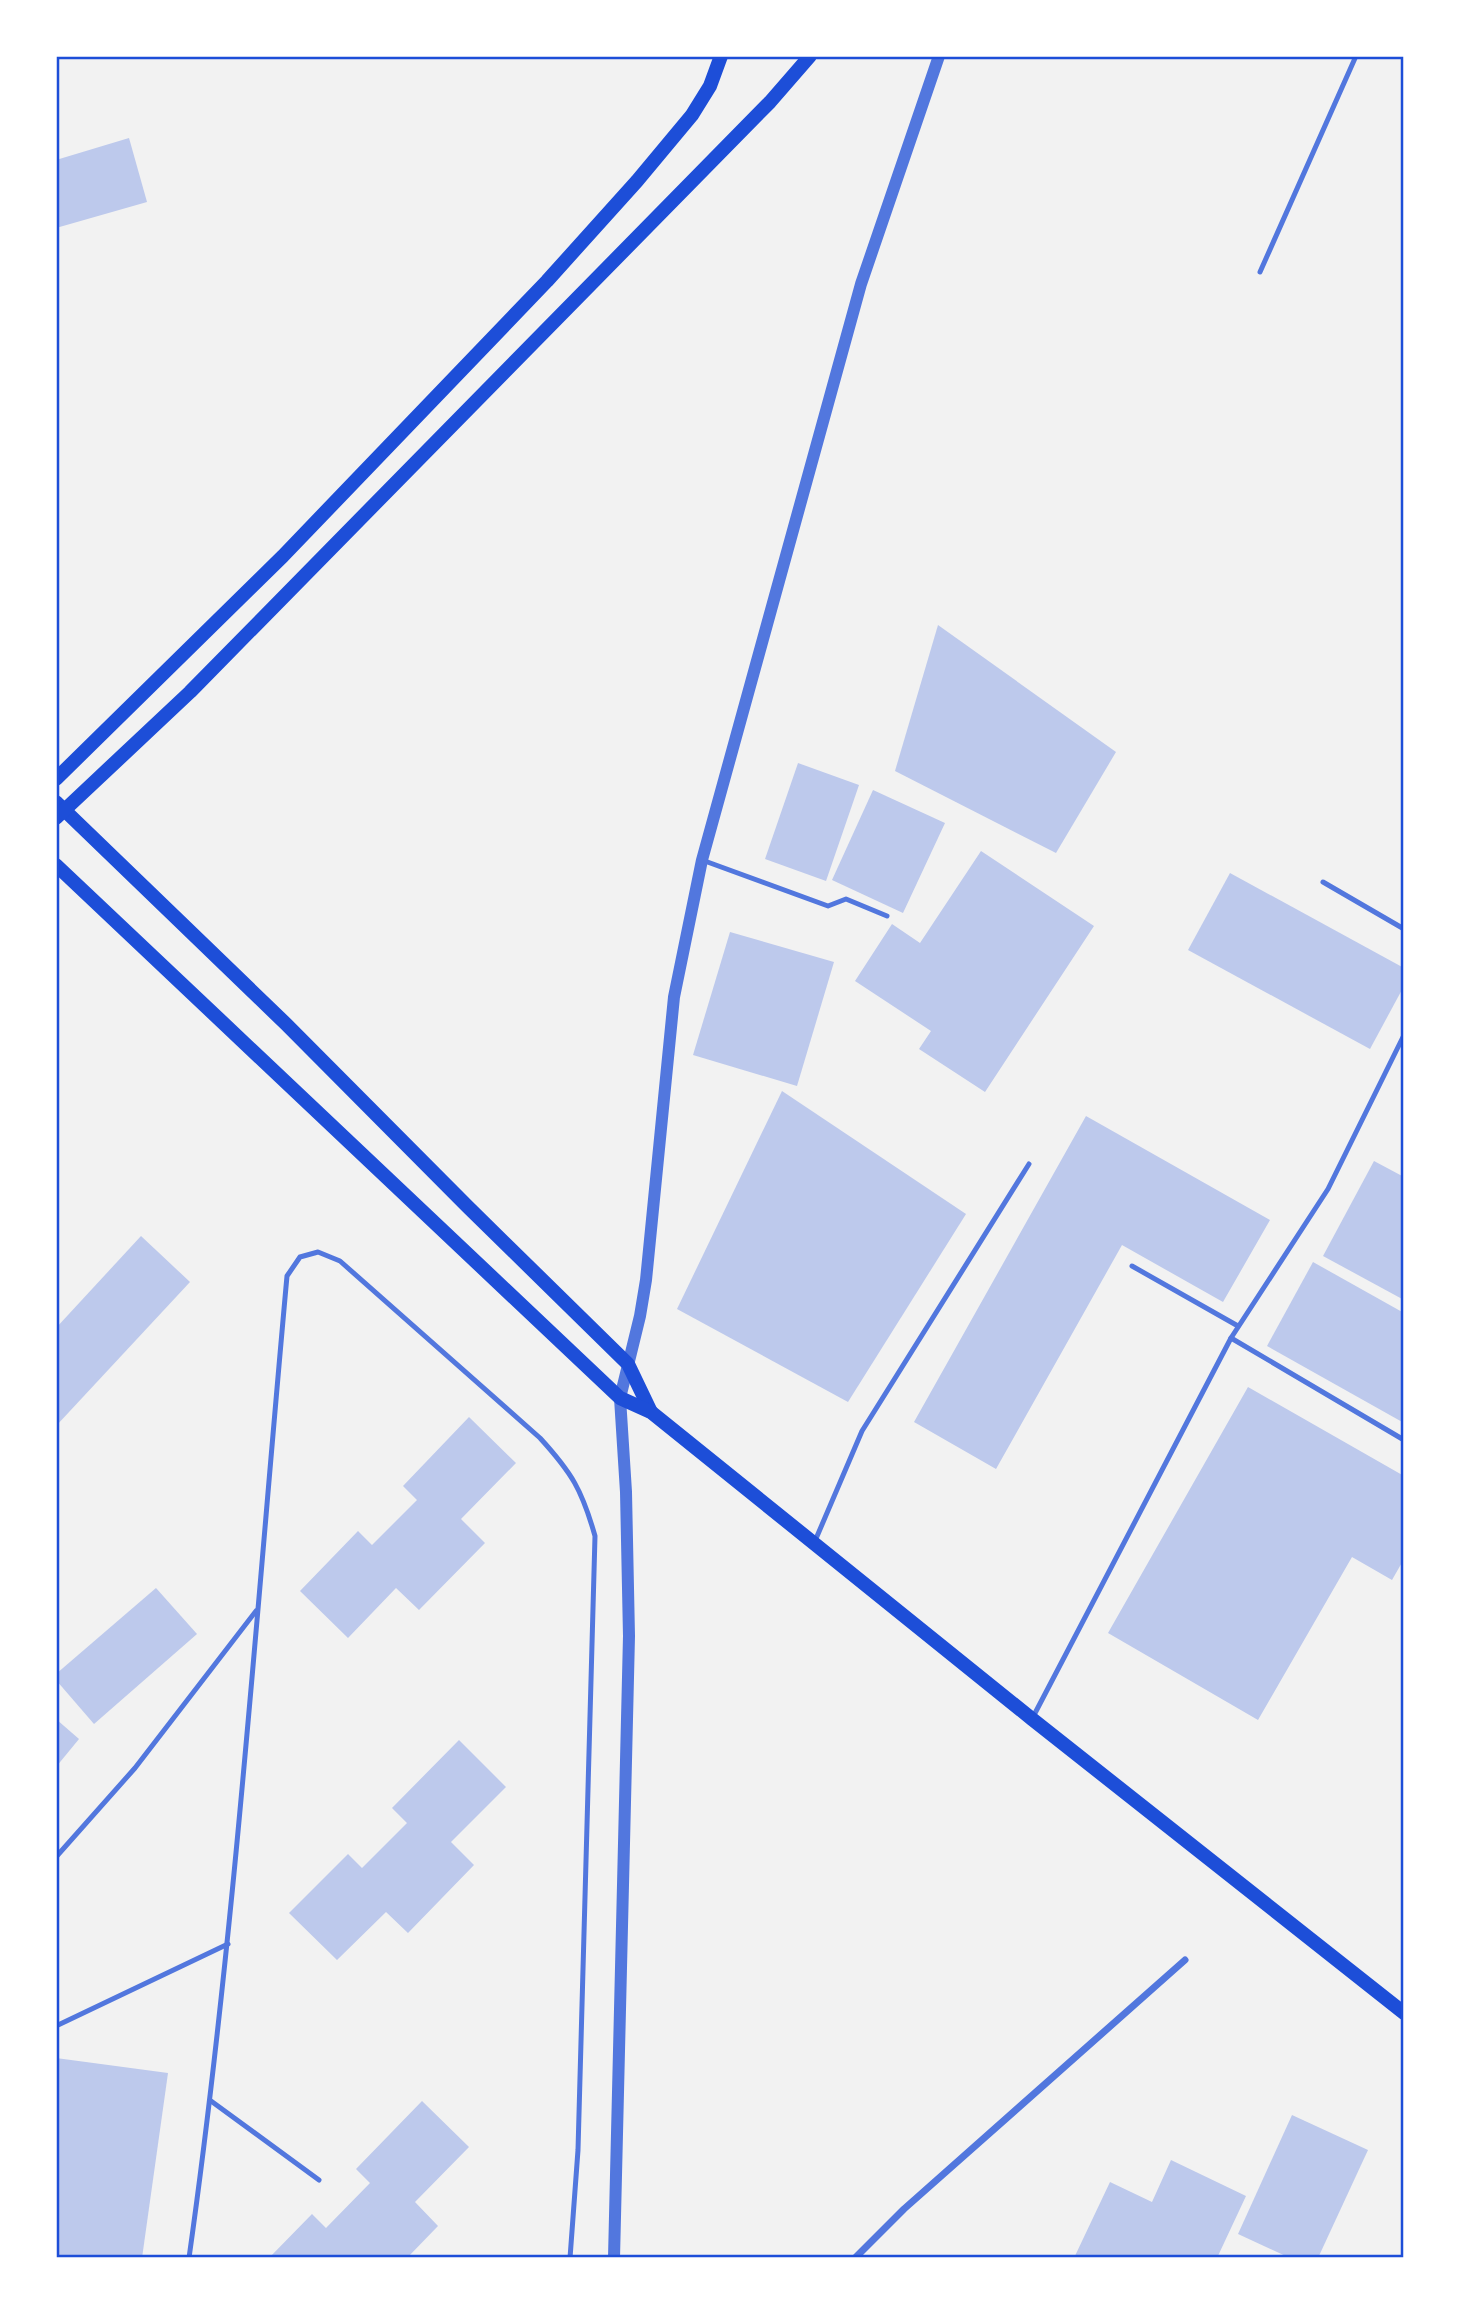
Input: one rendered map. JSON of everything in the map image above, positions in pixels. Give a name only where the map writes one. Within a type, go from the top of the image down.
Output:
[{"type":"main road","points":[[56,779],[283,556],[547,281],[692,115],[710,86],[721,56]]},
{"type":"main road","points":[[651,1412],[628,1364],[286,1024],[59,810],[190,692],[770,102],[810,56]]},
{"type":"main road","points":[[56,865],[620,1398],[651,1412],[1032,1719],[1404,2013]]},
{"type":"street","points":[[614,2258],[629,1636],[626,1492],[620,1398],[646,1280],[674,997],[702,860],[861,284],[939,56]]},
{"type":"street","points":[[855,2258],[904,2209],[1185,1960]]},
{"type":"lane","points":[[1260,272],[1356,56]]},
{"type":"lane","points":[[702,860],[828,906],[846,899],[887,916]]},
{"type":"lane","points":[[1323,882],[1404,929]]},
{"type":"lane","points":[[1032,1719],[1231,1338],[1328,1189],[1404,1035]]},
{"type":"lane","points":[[814,1543],[862,1431],[1028,1164]]},
{"type":"lane","points":[[189,2258],[211,2101],[228,1944],[287,1276],[300,1257],[318,1252],[340,1261],[540,1438],[565,1465],[584,1499],[595,1536],[578,2150],[569,2258]]},
{"type":"lane","points":[[1132,1266],[1238,1326]]},
{"type":"lane","points":[[1231,1338],[1404,1440]]},
{"type":"lane","points":[[56,1857],[135,1768],[256,1611]]},
{"type":"lane","points":[[56,2026],[228,1944]]},
{"type":"lane","points":[[211,2101],[319,2180]]},
{"type":"building","points":[[129,138],[147,202],[56,228],[56,160]]},
{"type":"building","points":[[938,625],[1116,752],[1056,853],[895,771]]},
{"type":"building","points":[[798,763],[859,785],[826,881],[765,859]]},
{"type":"building","points":[[873,790],[945,823],[903,913],[832,880]]},
{"type":"building","points":[[981,851],[1094,926],[985,1092],[919,1049],[931,1031],[855,981],[892,924],[920,943]]},
{"type":"building","points":[[1230,873],[1404,968],[1404,986],[1370,1049],[1188,950]]},
{"type":"building","points":[[730,932],[834,962],[797,1086],[693,1055]]},
{"type":"building","points":[[782,1091],[966,1214],[848,1402],[677,1309]]},
{"type":"building","points":[[1086,1116],[1270,1220],[1223,1302],[1122,1245],[996,1469],[914,1422]]},
{"type":"building","points":[[1374,1161],[1404,1177],[1404,1300],[1323,1256]]},
{"type":"building","points":[[141,1236],[190,1282],[56,1426],[56,1328]]},
{"type":"building","points":[[1313,1262],[1404,1313],[1404,1423],[1267,1346]]},
{"type":"building","points":[[1248,1387],[1404,1476],[1404,1559],[1392,1580],[1352,1557],[1258,1720],[1108,1633]]},
{"type":"building","points":[[469,1417],[516,1463],[461,1519],[485,1543],[419,1610],[396,1588],[348,1638],[300,1591],[358,1531],[372,1545],[417,1500],[403,1486]]},
{"type":"building","points":[[156,1588],[197,1634],[94,1724],[56,1680],[56,1674]]},
{"type":"building","points":[[56,1719],[79,1739],[56,1767]]},
{"type":"building","points":[[459,1740],[506,1787],[451,1842],[474,1865],[408,1933],[386,1912],[337,1960],[289,1913],[348,1854],[362,1868],[407,1823],[392,1808]]},
{"type":"building","points":[[56,2058],[168,2073],[142,2258],[56,2258]]},
{"type":"building","points":[[422,2101],[469,2147],[415,2202],[438,2226],[407,2258],[269,2258],[312,2214],[326,2228],[370,2183],[356,2169]]},
{"type":"building","points":[[1292,2115],[1368,2150],[1318,2258],[1290,2258],[1238,2234]]},
{"type":"building","points":[[1171,2160],[1246,2196],[1217,2258],[1074,2258],[1110,2182],[1152,2202]]}]
